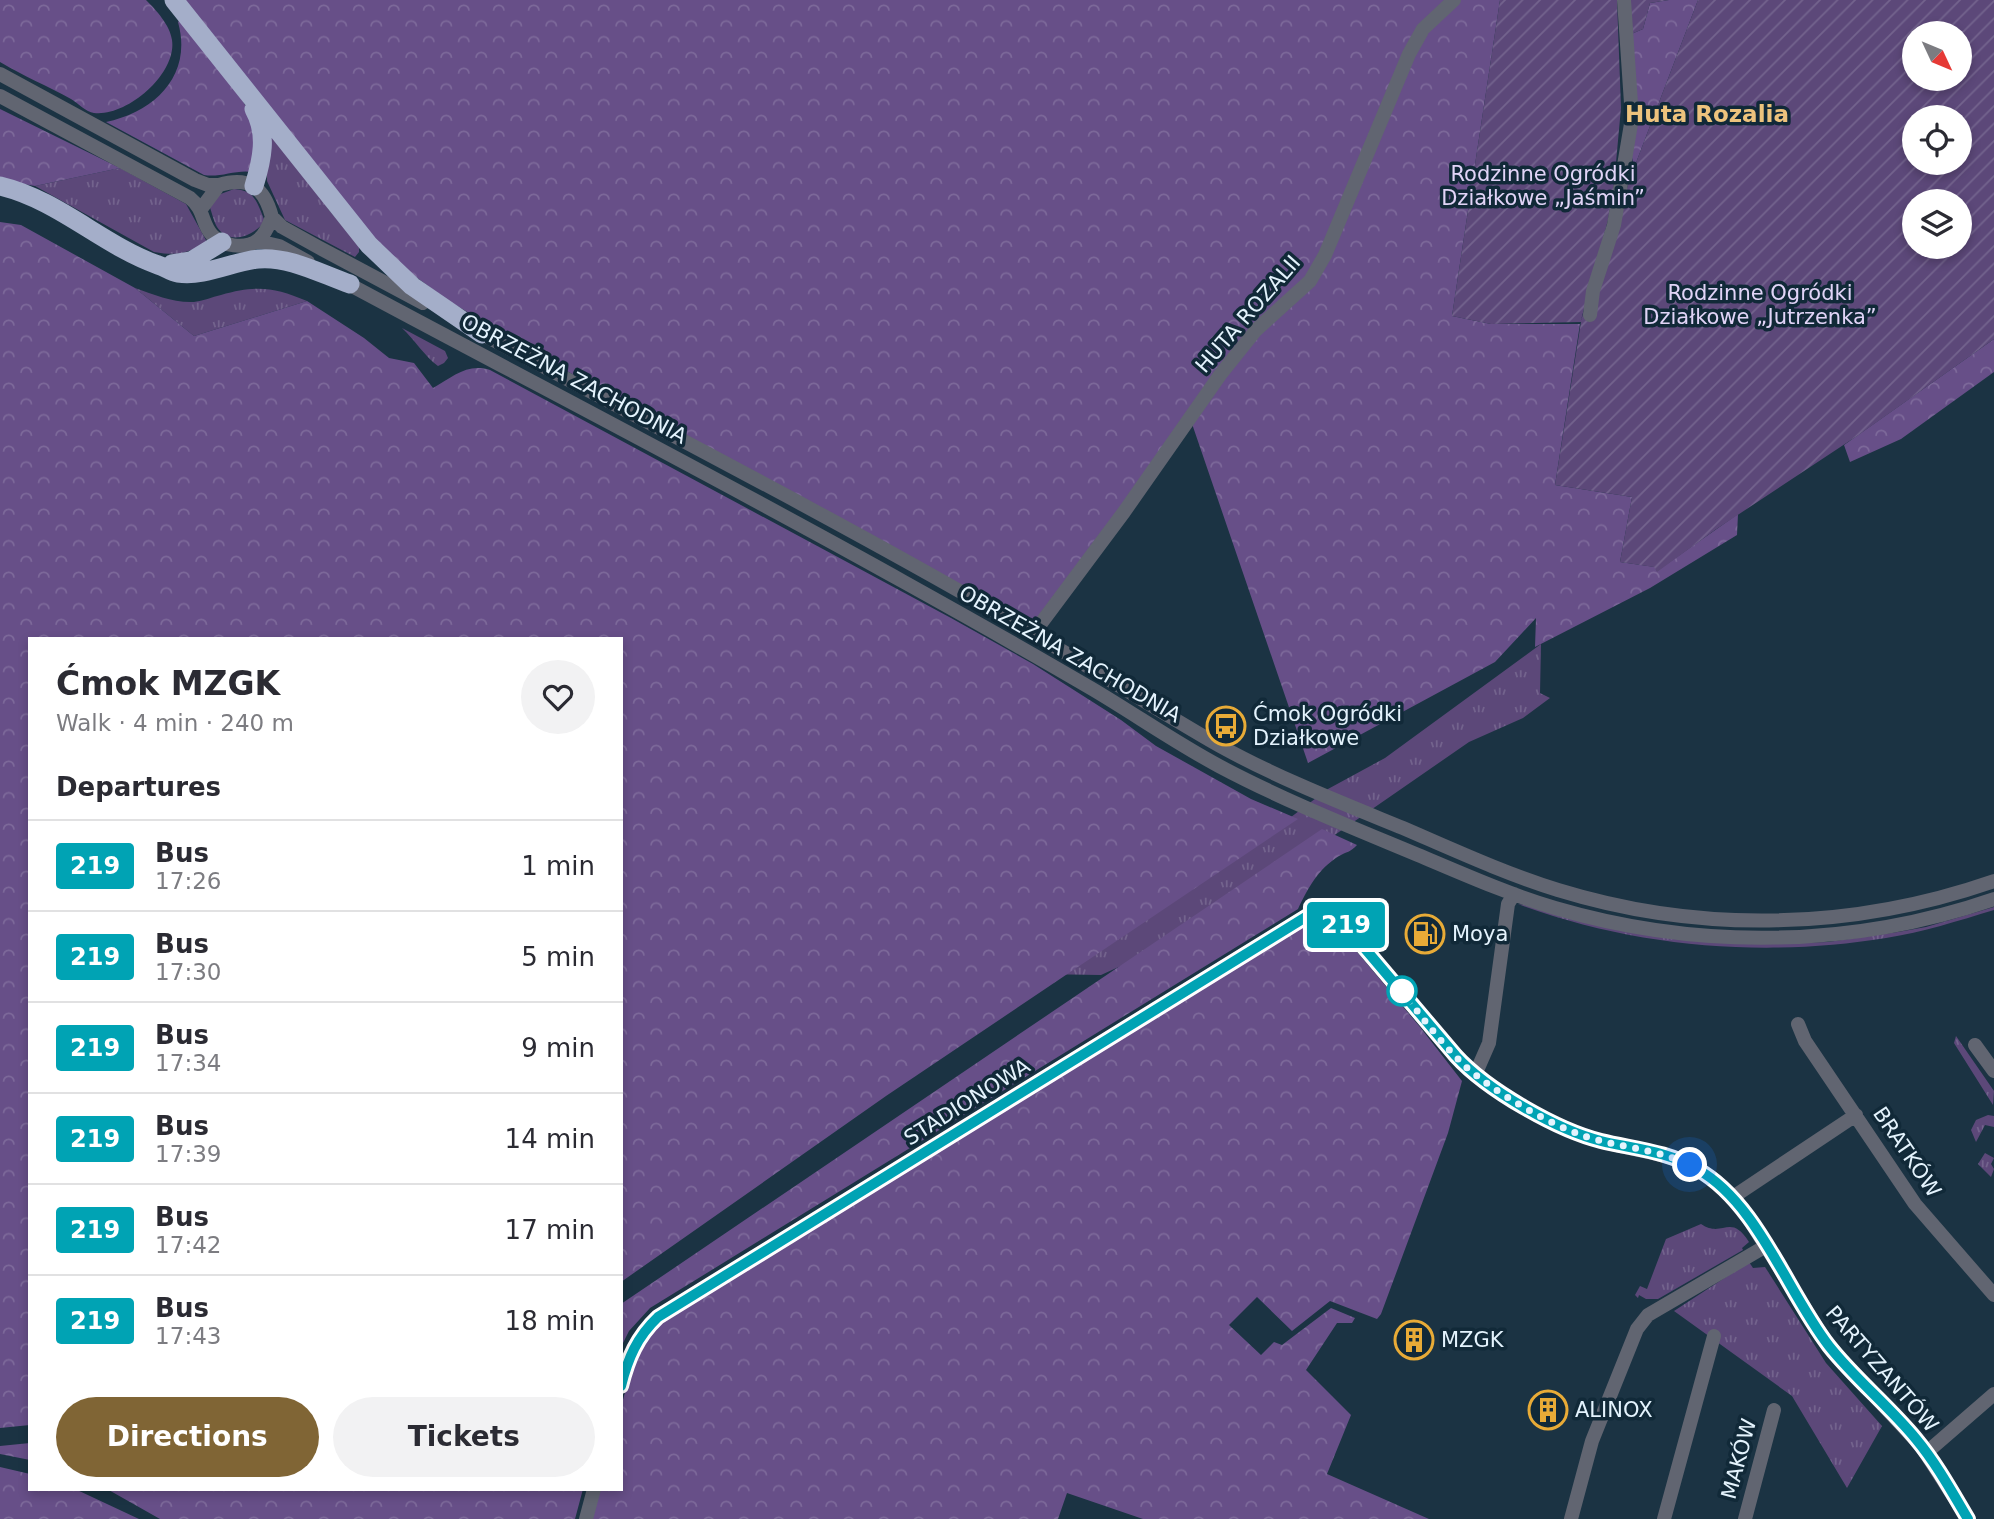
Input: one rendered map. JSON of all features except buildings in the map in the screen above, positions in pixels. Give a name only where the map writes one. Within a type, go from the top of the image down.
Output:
[{"type":"highway","points":[[174,0],[369,246],[412,286],[482,334]]},
{"type":"highway","points":[[236,78],[257,113],[262,130],[261,162],[254,186]]},
{"type":"highway","points":[[0,186],[51,205],[133,255],[178,273],[257,259],[272,259],[287,261],[350,284]]},
{"type":"highway","points":[[157,265],[191,261],[222,242]]},
{"type":"street","name":"HUTA ROZALII","points":[[1032,634],[1124,512],[1220,375],[1256,330],[1310,281],[1325,255],[1409,54],[1423,29],[1454,0]]},
{"type":"street","points":[[1590,315],[1593,291],[1614,225],[1632,118],[1624,0]]},
{"type":"street","points":[[0,74],[208,186],[241,181],[254,186],[269,206],[272,217],[267,229],[258,241],[237,246],[222,242],[213,236],[201,209],[179,192],[0,96]]},
{"type":"street","points":[[201,209],[219,185]]},
{"type":"street","name":"OBRZEŻNA ZACHODNIA","points":[[272,217],[282,227],[318,247],[747,476],[1032,634],[1224,748],[1376,817],[1556,889],[1629,908],[1697,918],[1767,922],[1846,916],[1920,903],[1956,895],[1994,881]]},
{"type":"street","name":"OBRZEŻNA ZACHODNIA","points":[[258,241],[279,246],[739,490],[989,629],[1216,765],[1361,831],[1514,894],[1586,916],[1662,931],[1766,939],[1805,938],[1885,928],[1947,915],[1994,900]]},
{"type":"street","points":[[1475,1075],[1489,1043],[1508,904],[1514,894]]},
{"type":"street","name":"STADIONOWA","points":[[623,1380],[638,1339],[658,1317],[1309,915],[1316,912],[1333,914],[1361,943]]},
{"type":"street","name":"PARTYZANTÓW","points":[[1361,943],[1475,1075],[1542,1116],[1576,1133],[1683,1161],[1710,1177],[1733,1197],[1828,1345],[1926,1452],[1968,1519]]},
{"type":"street","name":"BRATKÓW","points":[[1798,1024],[1805,1041],[1927,1219],[1994,1295]]},
{"type":"street","points":[[1975,1045],[1994,1071]]},
{"type":"street","points":[[1733,1197],[1856,1115]]},
{"type":"street","points":[[1571,1519],[1592,1441],[1637,1329],[1648,1315],[1766,1246]]},
{"type":"street","points":[[1664,1519],[1714,1336]]},
{"type":"street","points":[[1926,1452],[1994,1394]]},
{"type":"street","name":"MAKÓW","points":[[1745,1519],[1774,1410]]},
{"type":"street","points":[[586,1519],[593,1491]]},
{"type":"green space","points":[[0,0],[146,0],[158,13],[172,40],[167,66],[147,91],[134,101],[107,112],[91,112],[0,62]]},
{"type":"green space","points":[[184,0],[1500,0],[1452,316],[1491,324],[1580,324],[1555,485],[1632,497],[1620,562],[1655,567],[1657,571],[1738,514],[1737,535],[1650,588],[1535,647],[1536,618],[1495,662],[1308,763],[1189,415],[1031,626],[554,364],[449,301],[387,256]]},
{"type":"green space","name":"Rodzinne Ogródki Działkowe „Jutrzenka”","points":[[1500,0],[1617,0],[1621,108],[1614,184],[1608,220],[1581,320],[1634,168],[1698,0],[1994,0],[1994,339],[1657,572],[1654,567],[1620,562],[1632,497],[1555,485],[1581,322],[1491,324],[1452,316]]},
{"type":"green space","points":[[1627,0],[1669,0],[1650,3],[1643,29],[1629,35]]},
{"type":"green space","points":[[1698,0],[1634,168],[1631,152],[1629,35],[1643,29],[1650,3]]},
{"type":"green space","points":[[180,20],[234,88],[251,116],[255,128],[253,172],[204,175],[106,122],[140,110],[166,88],[180,59]]},
{"type":"green space","points":[[0,109],[120,168],[35,186],[0,180]]},
{"type":"green space","points":[[265,118],[329,210],[359,246],[355,257],[285,220],[267,181]]},
{"type":"green space","points":[[120,168],[186,204],[207,242],[182,253],[154,252],[35,186]]},
{"type":"green space","points":[[234,189],[251,195],[265,221],[255,231],[241,237],[222,233],[209,205],[218,195]]},
{"type":"green space","points":[[0,222],[21,225],[135,288],[194,336],[307,301],[364,338],[389,358],[414,363],[433,388],[467,370],[490,370],[951,618],[1033,664],[1121,720],[1156,746],[1251,799],[1298,819],[886,1096],[623,1281],[623,637],[28,637],[28,1425],[0,1428]]},
{"type":"green space","points":[[135,288],[186,302],[255,289],[275,290],[307,301],[194,336]]},
{"type":"green space","points":[[402,328],[445,351],[448,358],[438,366]]},
{"type":"green space","points":[[1994,339],[1994,372],[1901,439],[1850,462],[1844,445]]},
{"type":"green space","points":[[1541,644],[1540,693],[1550,698],[1523,718],[1469,742],[1193,933],[1101,975],[1036,974],[1249,849],[1328,789],[1385,758]]},
{"type":"green space","points":[[1322,829],[1357,845],[1319,873],[1298,909],[650,1308],[629,1331],[623,1343],[623,1303]]},
{"type":"green space","points":[[1518,904],[1762,944],[1828,942],[1898,932],[1926,927],[1994,907],[1994,910],[1886,938],[1840,944],[1747,947],[1653,939],[1562,919]]},
{"type":"green space","points":[[1321,921],[1337,928],[1462,1081],[1448,1133],[1377,1319],[1330,1301],[1292,1331],[1257,1297],[1229,1325],[1261,1355],[1274,1342],[1282,1345],[1331,1308],[1355,1318],[1352,1323],[1337,1323],[1306,1370],[1351,1415],[1327,1474],[1429,1519],[1143,1519],[1067,1493],[1058,1519],[592,1519],[599,1491],[623,1491],[623,1400],[633,1363],[651,1330],[1302,925],[1305,928]]},
{"type":"green space","points":[[1956,1036],[1994,1091],[1993,1105],[1954,1043]]},
{"type":"green space","points":[[1988,1115],[1994,1116],[1994,1127],[1985,1125],[1976,1142],[1971,1130],[1976,1120]]},
{"type":"green space","points":[[1985,1153],[1994,1158],[1991,1177],[1978,1164]]},
{"type":"green space","points":[[1701,1224],[1715,1229],[1737,1229],[1749,1242],[1743,1250],[1658,1299],[1646,1299],[1639,1295],[1638,1298],[1635,1295],[1640,1286],[1647,1289],[1666,1239]]},
{"type":"green space","points":[[1749,1262],[1753,1268],[1765,1267],[1826,1363],[1882,1426],[1847,1488],[1792,1396],[1674,1311]]},
{"type":"green space","points":[[28,1443],[28,1460],[0,1454],[0,1446]]},
{"type":"green space","points":[[0,1467],[28,1474],[28,1491],[79,1491],[139,1519],[0,1519]]},
{"type":"green space","points":[[111,1491],[582,1491],[575,1519],[160,1519]]},
{"type":"bus line","name":"219","points":[[623,1378],[638,1339],[658,1317],[1309,915],[1325,911],[1339,918],[1475,1075],[1559,1125],[1586,1137],[1653,1151],[1680,1160],[1697,1168],[1730,1194],[1745,1213],[1823,1337],[1847,1367],[1921,1446],[1968,1519]]},
{"type":"place","name":"Ćmok Ogródki Działkowe","points":[[1226,726]]},
{"type":"place","name":"Moya","points":[[1425,934]]},
{"type":"place","name":"MZGK","points":[[1414,1340]]},
{"type":"place","name":"ALINOX","points":[[1548,1410]]},
{"type":"district","name":"Huta Rozalia","points":[[1707,114]]},
{"type":"route","points":[[1402,991],[1462,1063],[1475,1075],[1513,1099],[1586,1137],[1653,1151],[1690,1165]]},
{"type":"park label","name":"Rodzinne Ogródki Działkowe „Jaśmin”","points":[[1543,186]]}]
